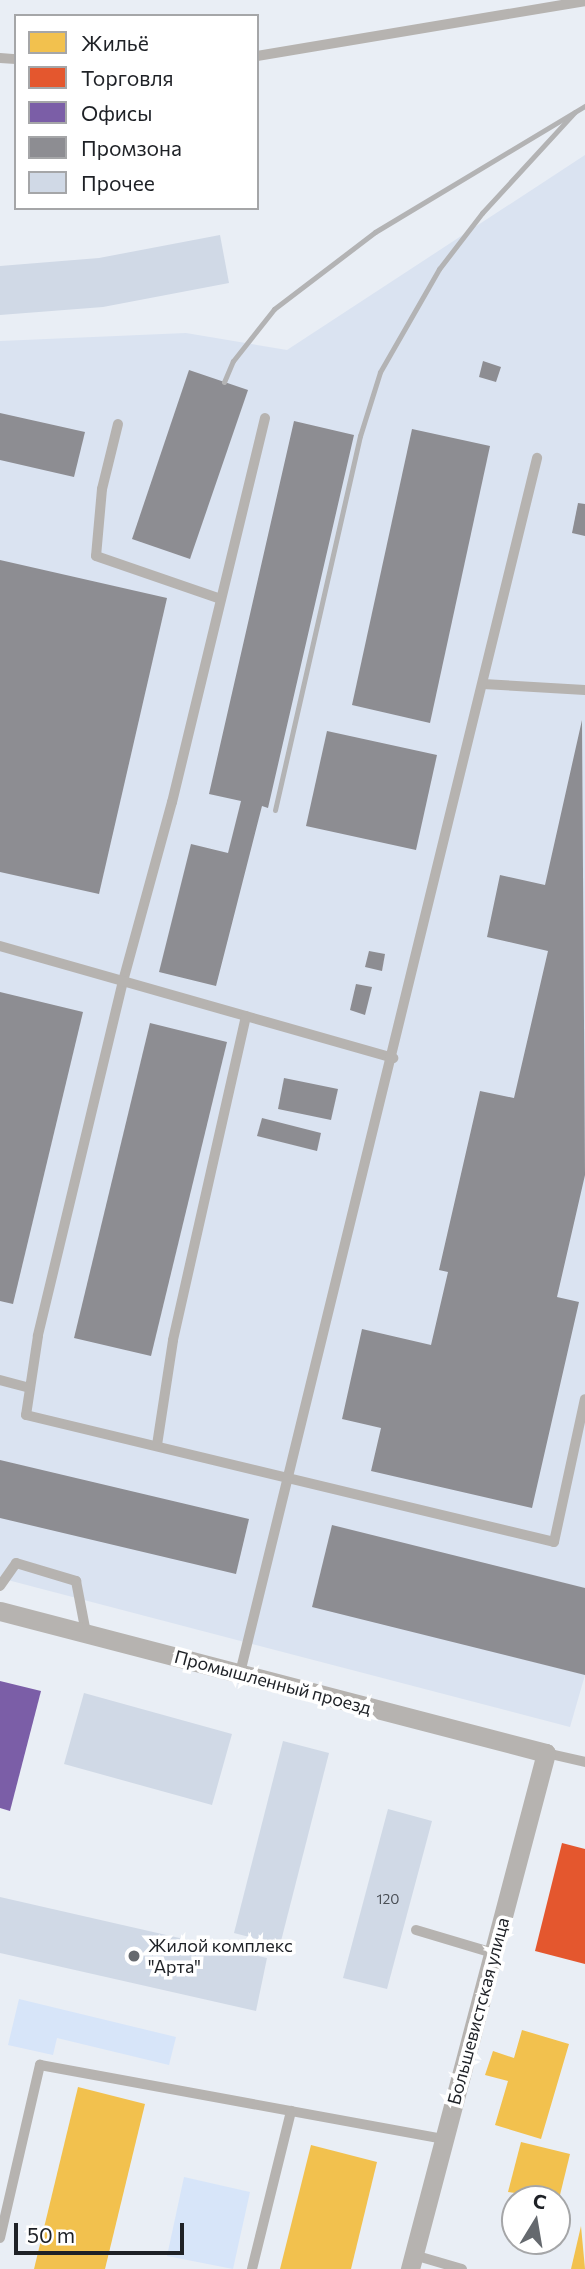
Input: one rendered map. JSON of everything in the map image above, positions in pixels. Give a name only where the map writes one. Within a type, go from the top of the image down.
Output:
[{"type":"street","name":"Промышленный проезд","points":[[0,1611],[546,1753]]},
{"type":"street","name":"Большевистская улица","points":[[412,2262],[546,1753]]},
{"type":"lane","points":[[259,56],[585,1]]},
{"type":"lane","points":[[265,418],[123,981],[38,1336],[26,1415],[554,1542],[585,1399]]},
{"type":"lane","points":[[118,424],[102,489],[96,556],[221,599]]},
{"type":"lane","points":[[240,1673],[393,1058],[537,458]]},
{"type":"lane","points":[[483,684],[585,690]]},
{"type":"lane","points":[[0,946],[393,1058]]},
{"type":"lane","points":[[157,1445],[173,1340],[246,1016]]},
{"type":"lane","points":[[0,1380],[30,1388]]},
{"type":"lane","points":[[0,1586],[16,1563],[76,1581],[86,1633]]},
{"type":"lane","points":[[546,1753],[585,1762]]},
{"type":"lane","points":[[416,1930],[493,1953]]},
{"type":"lane","points":[[0,2238],[40,2065],[444,2139]]},
{"type":"lane","points":[[252,2269],[291,2111]]},
{"type":"lane","points":[[412,2262],[462,2269]]},
{"type":"shaded area","points":[[585,155],[585,1675],[570,1727],[0,1578],[0,341],[186,333],[287,350]]},
{"type":"shaded area","points":[[19,1999],[176,2037],[169,2065],[57,2038],[53,2055],[8,2045]]},
{"type":"shaded area","points":[[184,2177],[250,2192],[233,2269],[167,2256]]},
{"type":"building: Жильё","points":[[522,2030],[569,2044],[541,2139],[495,2125],[508,2081],[485,2075],[493,2051],[514,2058]]},
{"type":"building: Жильё","points":[[78,2087],[145,2104],[105,2269],[34,2269]]},
{"type":"building: Жильё","points":[[521,2142],[570,2154],[562,2185],[510,2185]]},
{"type":"building: Жильё","points":[[311,2145],[377,2162],[351,2269],[280,2269]]},
{"type":"building: Жильё","points":[[581,2226],[585,2269],[571,2269]]},
{"type":"building: Торговля","points":[[562,1843],[585,1849],[585,1964],[535,1951]]},
{"type":"building: Офисы","points":[[0,1681],[41,1691],[10,1811],[0,1808]]},
{"type":"building: Промзона","points":[[483,361],[501,367],[496,382],[479,377]]},
{"type":"building: Промзона","points":[[189,370],[248,390],[190,559],[132,539]]},
{"type":"building: Промзона","points":[[0,413],[85,432],[74,477],[0,460]]},
{"type":"building: Промзона","points":[[294,421],[354,435],[268,808],[262,806],[216,986],[159,972],[191,844],[228,853],[241,801],[209,794]]},
{"type":"building: Промзона","points":[[412,429],[490,446],[430,723],[352,705]]},
{"type":"building: Промзона","points":[[578,503],[585,504],[585,536],[572,533]]},
{"type":"building: Промзона","points":[[0,560],[167,598],[99,894],[0,872]]},
{"type":"building: Промзона","points":[[582,720],[585,1175],[557,1297],[579,1302],[532,1508],[371,1471],[381,1428],[342,1419],[362,1329],[431,1345],[448,1272],[439,1270],[480,1091],[514,1098],[548,951],[487,937],[500,875],[545,885]]},
{"type":"building: Промзона","points":[[327,731],[437,755],[416,850],[306,826]]},
{"type":"building: Промзона","points":[[369,951],[385,954],[382,971],[365,967]]},
{"type":"building: Промзона","points":[[356,984],[372,987],[365,1015],[350,1010]]},
{"type":"building: Промзона","points":[[0,992],[83,1012],[13,1304],[0,1301]]},
{"type":"building: Промзона","points":[[150,1023],[227,1042],[151,1356],[74,1338]]},
{"type":"building: Промзона","points":[[284,1078],[338,1089],[331,1120],[278,1109]]},
{"type":"building: Промзона","points":[[262,1118],[321,1133],[317,1151],[257,1136]]},
{"type":"building: Промзона","points":[[0,1460],[249,1519],[236,1574],[0,1518]]},
{"type":"building: Промзона","points":[[332,1525],[585,1588],[585,1675],[312,1607]]},
{"type":"building: Прочее","points":[[220,235],[229,283],[103,307],[0,315],[0,266],[99,258]]},
{"type":"building: Прочее","points":[[84,1693],[232,1734],[212,1805],[64,1764]]},
{"type":"building: Прочее","points":[[283,1741],[329,1753],[280,1945],[234,1933]]},
{"type":"building: Прочее","points":[[388,1809],[432,1821],[387,1989],[343,1978]]},
{"type":"building: Прочее","name":"Жилой комплекс \"Арта\"","points":[[0,1897],[267,1958],[256,2011],[0,1953]]},
{"type":"railway","points":[[224,382],[233,361],[274,309],[375,232],[585,106]]},
{"type":"railway","points":[[275,810],[360,436],[380,372],[439,269],[482,213],[575,112]]},
{"type":"place","name":"Жилой комплекс \"Арта\"","points":[[134,1956]]}]
